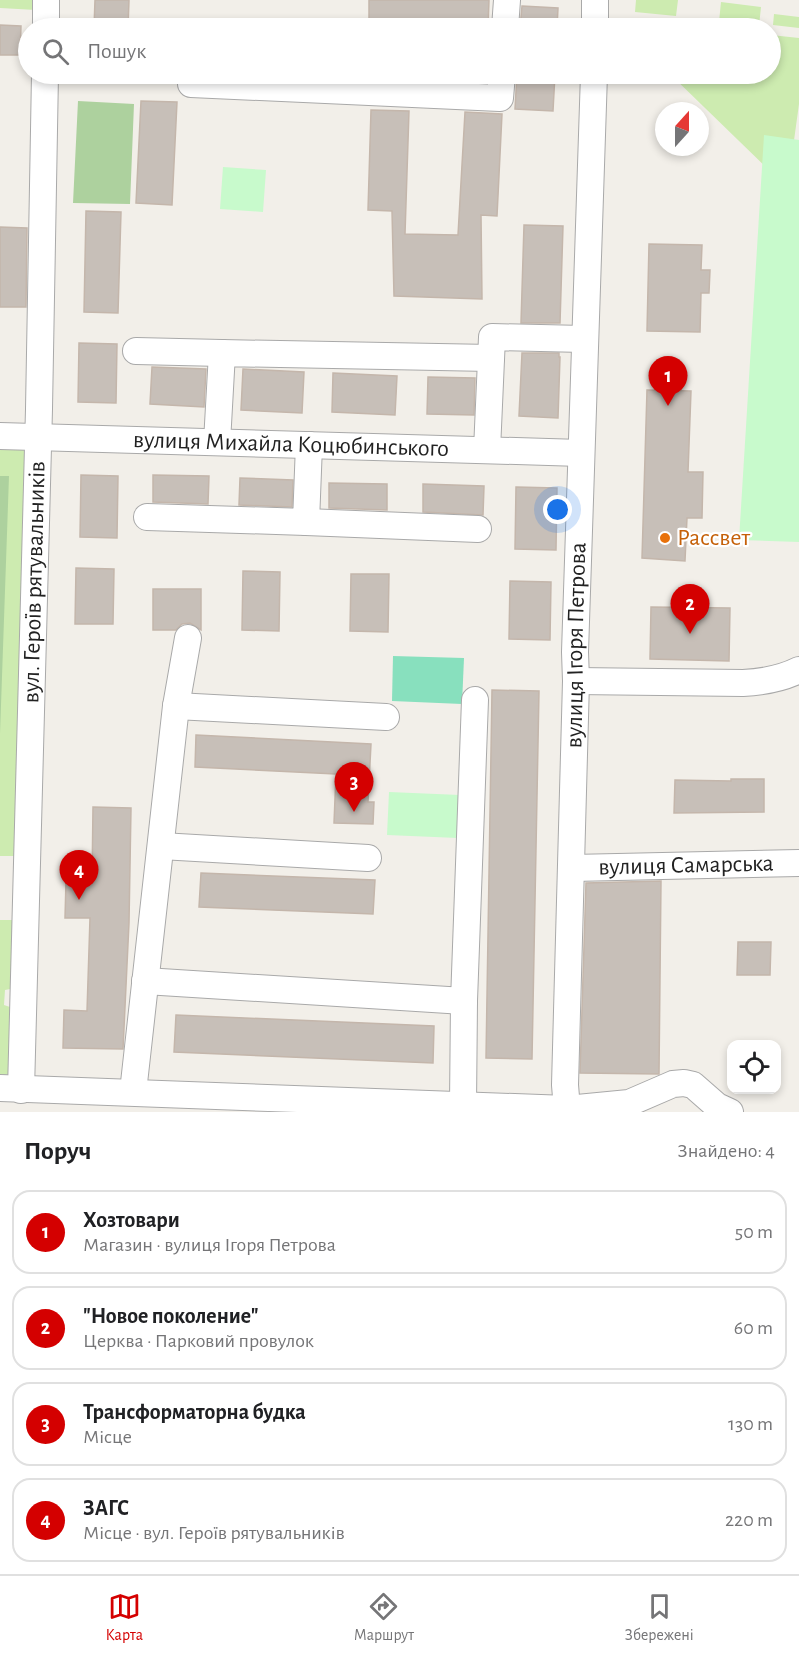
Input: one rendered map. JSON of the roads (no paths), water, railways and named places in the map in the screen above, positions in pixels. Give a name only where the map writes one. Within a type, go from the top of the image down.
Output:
[{"type":"street","points":[[46,0],[46,18]]},
{"type":"street","points":[[506,18],[507,0]]},
{"type":"street","points":[[595,18],[596,0]]},
{"type":"street","name":"вул. Героїв рятувальників","points":[[10,1089],[38,435],[45,84]]},
{"type":"street","points":[[191,84],[501,98],[502,84]]},
{"type":"street","name":"вулиця Ігоря Петрова","points":[[567,1109],[565,1085],[572,868],[575,652],[594,84]]},
{"type":"street","points":[[487,450],[492,337],[584,339]]},
{"type":"street","points":[[136,351],[491,358]]},
{"type":"street","points":[[217,442],[222,353]]},
{"type":"street","name":"вулиця Михайла Коцюбинського","points":[[0,436],[38,435],[581,453]]},
{"type":"street","points":[[306,522],[309,445]]},
{"type":"street","points":[[147,517],[478,529]]},
{"type":"street","points":[[133,1092],[176,706],[188,638]]},
{"type":"street","points":[[576,681],[743,683],[766,681],[787,676],[799,670]]},
{"type":"street","points":[[463,1105],[464,1000],[475,700]]},
{"type":"street","points":[[176,706],[386,717]]},
{"type":"street","points":[[161,846],[368,858]]},
{"type":"street","name":"вулиця Самарська","points":[[572,868],[799,863]]},
{"type":"street","points":[[145,981],[464,1000]]},
{"type":"street","points":[[10,1089],[567,1109],[629,1103],[673,1084],[684,1083],[693,1085],[717,1106],[730,1112]]},
{"type":"place","name":"Хозтовари","points":[[668,406]]},
{"type":"place","name":"Рассвет","points":[[665,538]]},
{"type":"place","name":"\"Новое поколение\"","points":[[690,634]]},
{"type":"place","name":"Трансформаторна будка","points":[[354,812]]},
{"type":"place","name":"ЗАГС","points":[[79,900]]}]
